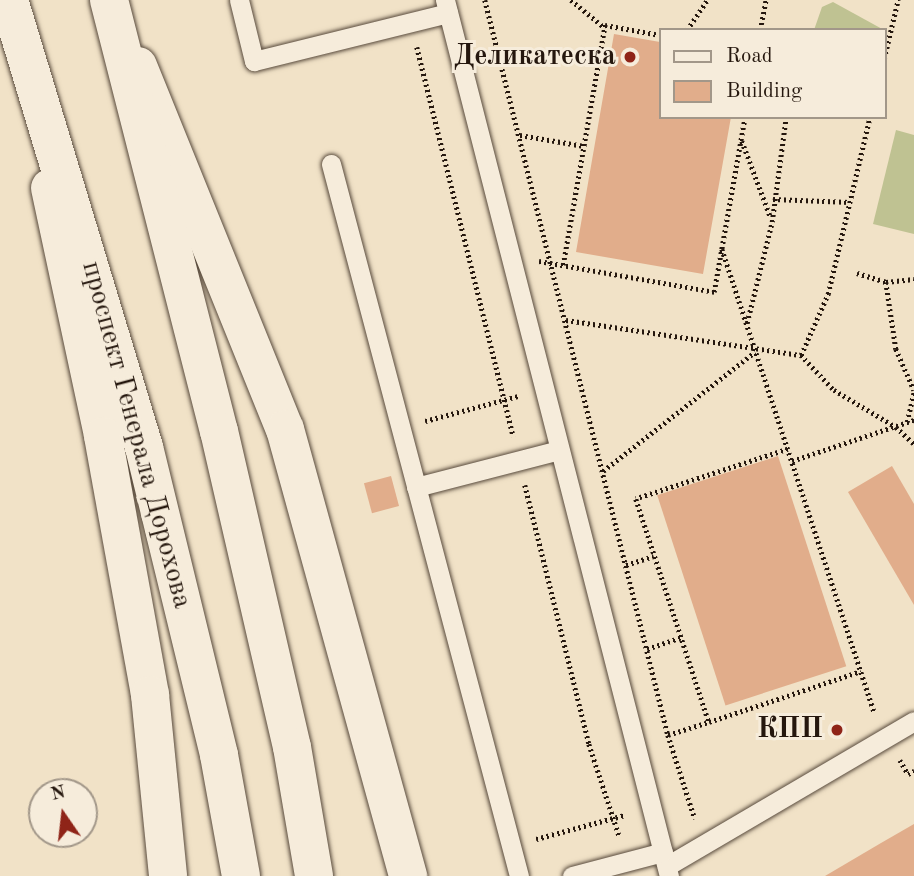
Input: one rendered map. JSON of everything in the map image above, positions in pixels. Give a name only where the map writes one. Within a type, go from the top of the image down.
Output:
[{"type":"street","points":[[110,0],[219,430],[292,747],[314,876]]},
{"type":"street","points":[[110,0],[285,429],[408,876]]},
{"type":"street","points":[[11,6],[103,436],[150,695],[168,876]]},
{"type":"street","name":"проспект Генерала Дорохова","points":[[11,6],[144,447],[219,755],[241,876]]},
{"type":"lane","points":[[239,0],[254,61],[447,6],[667,864]]},
{"type":"lane","points":[[331,164],[519,876]]},
{"type":"lane","points":[[416,487],[559,450]]},
{"type":"lane","points":[[572,876],[667,864],[914,721]]},
{"type":"path","points":[[485,0],[668,735],[704,845]]},
{"type":"path","points":[[571,0],[605,28],[659,35]]},
{"type":"path","points":[[688,28],[707,0]]},
{"type":"path","points":[[760,28],[766,0]]},
{"type":"path","points":[[886,54],[898,0]]},
{"type":"path","points":[[563,265],[605,28]]},
{"type":"path","points":[[510,256],[714,292],[746,119]]},
{"type":"path","points":[[747,323],[772,222],[786,119]]},
{"type":"path","points":[[801,355],[828,294],[870,119]]},
{"type":"path","points":[[520,135],[584,146]]},
{"type":"path","points":[[741,138],[772,222]]},
{"type":"path","points":[[773,199],[850,202]]},
{"type":"path","points":[[722,249],[884,739]]},
{"type":"path","points":[[857,273],[886,282],[914,279]]},
{"type":"path","points":[[886,282],[897,349],[914,391],[907,423]]},
{"type":"path","points":[[566,320],[755,352],[801,355],[834,390],[896,427],[914,444]]},
{"type":"path","points":[[603,471],[755,352]]},
{"type":"path","points":[[400,427],[580,379]]},
{"type":"path","points":[[792,461],[914,421]]},
{"type":"path","points":[[709,722],[636,499],[788,449]]},
{"type":"path","points":[[626,565],[654,556]]},
{"type":"path","points":[[647,649],[681,637]]},
{"type":"path","points":[[668,735],[861,671]]},
{"type":"path","points":[[511,845],[689,798]]},
{"type":"green space","points":[[833,2],[880,28],[815,28],[822,7]]},
{"type":"green space","points":[[896,130],[914,135],[914,234],[873,224]]},
{"type":"building","points":[[614,34],[659,42],[659,119],[731,119],[703,274],[576,252]]},
{"type":"building","points":[[778,456],[846,666],[726,705],[657,495]]},
{"type":"building","points":[[892,466],[914,504],[914,605],[848,492]]},
{"type":"building","points":[[391,476],[399,506],[372,513],[364,483]]},
{"type":"building","points":[[914,824],[914,876],[825,876],[881,843]]},
{"type":"place","name":"Деликатеска","points":[[630,57]]},
{"type":"place","name":"КПП","points":[[837,730]]}]
